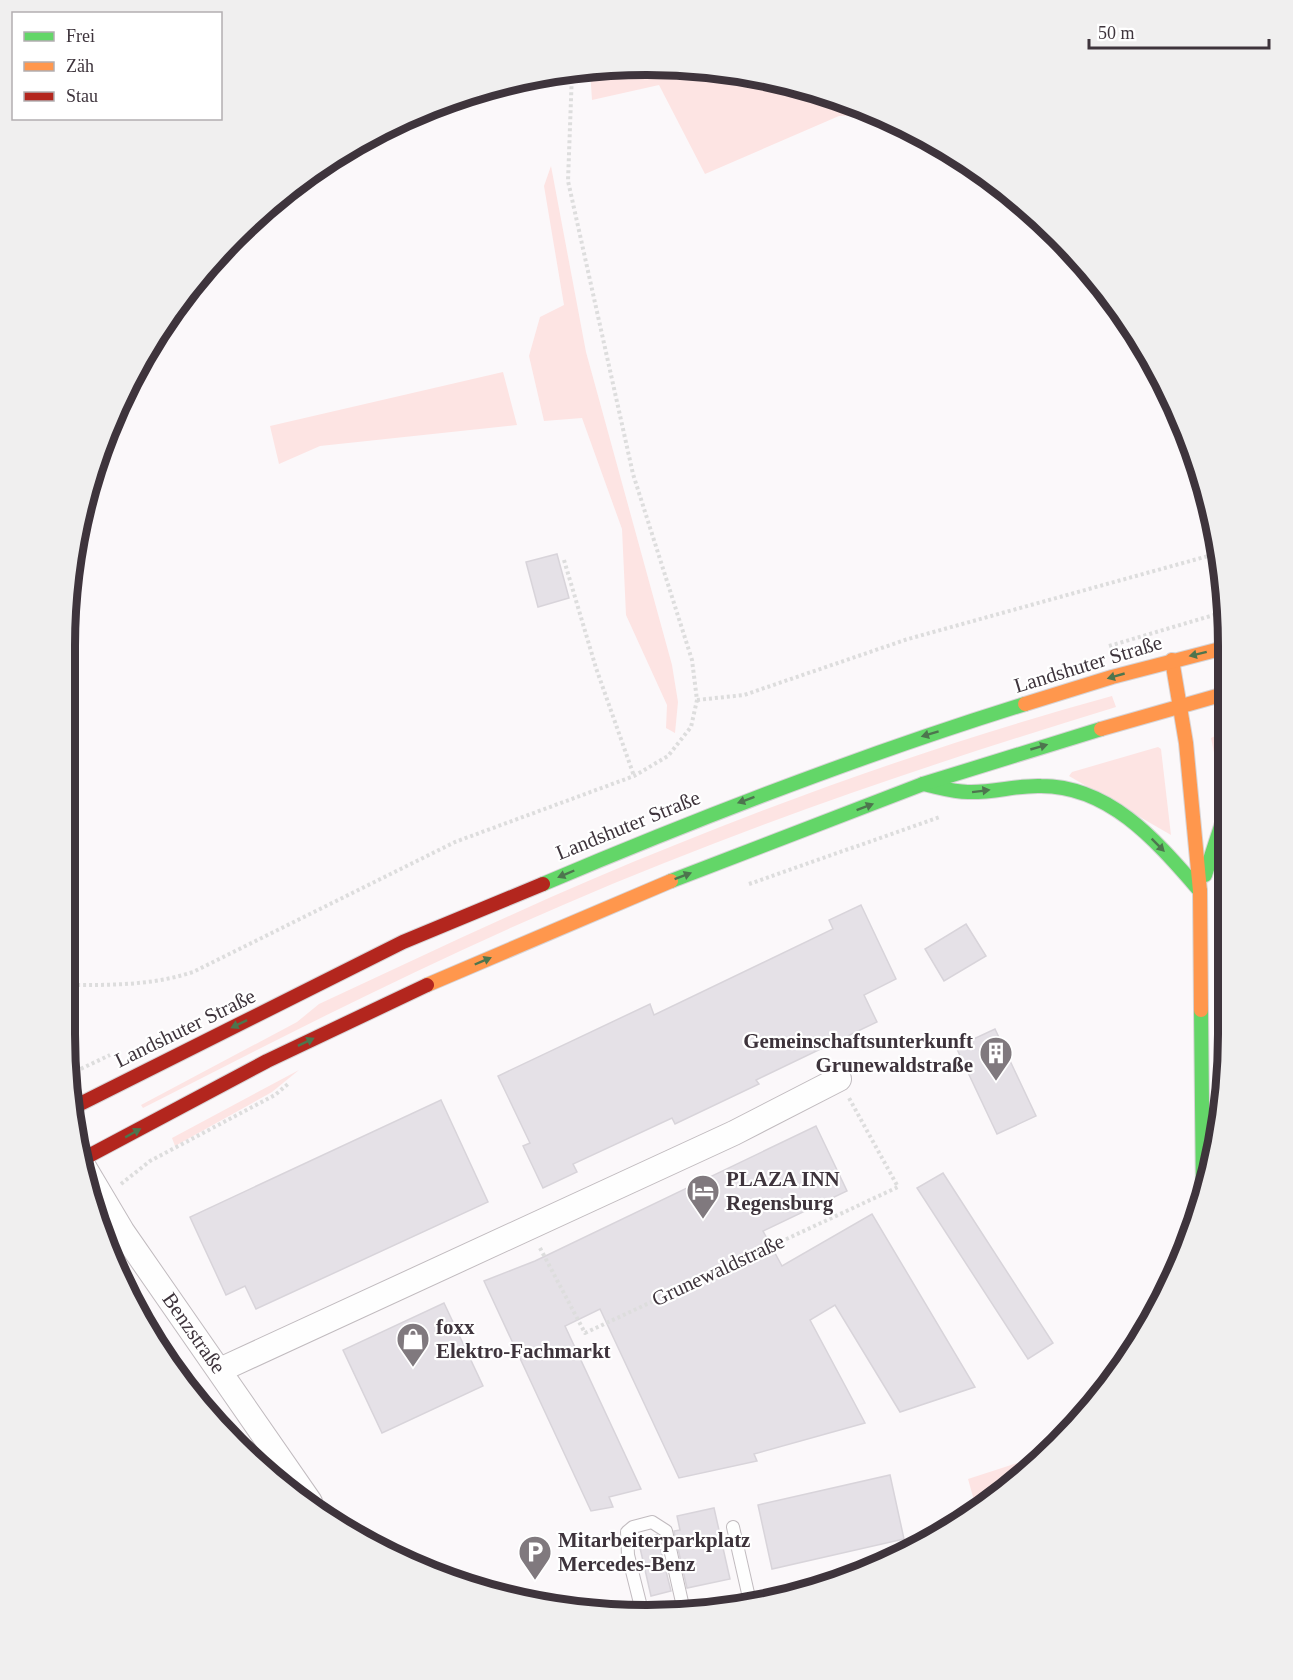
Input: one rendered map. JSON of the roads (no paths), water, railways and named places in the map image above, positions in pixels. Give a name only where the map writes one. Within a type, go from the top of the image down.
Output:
[{"type":"main road","name":"Landshuter Straße","points":[[80,1104],[403,942],[702,817],[907,741],[1172,660],[1218,649]]},
{"type":"main road","points":[[1172,660],[1186,743],[1200,891],[1203,1164]]},
{"type":"main road","points":[[89,1157],[267,1061],[417,989],[629,897],[923,784],[1008,756],[1218,696]]},
{"type":"main road","points":[[923,784],[971,793],[1018,786],[1053,786],[1082,793],[1125,814],[1160,846],[1200,891]]},
{"type":"main road","points":[[1200,891],[1218,836]]},
{"type":"street","points":[[220,1370],[734,1133],[839,1079]]},
{"type":"street","name":"Benzstraße","points":[[95,1186],[122,1231],[299,1487]]},
{"type":"lane","points":[[640,1605],[628,1555],[627,1532],[633,1527],[652,1522],[666,1531],[682,1604]]},
{"type":"lane","points":[[734,1527],[749,1596]]},
{"type":"place","name":"Gemeinschaftsunterkunft Grunewaldstraße","points":[[996,1082]]},
{"type":"place","name":"PLAZA INN Regensburg","points":[[703,1220]]},
{"type":"place","name":"foxx Elektro-Fachmarkt","points":[[413,1368]]},
{"type":"place","name":"Mitarbeiterparkplatz Mercedes-Benz","points":[[535,1581]]}]
